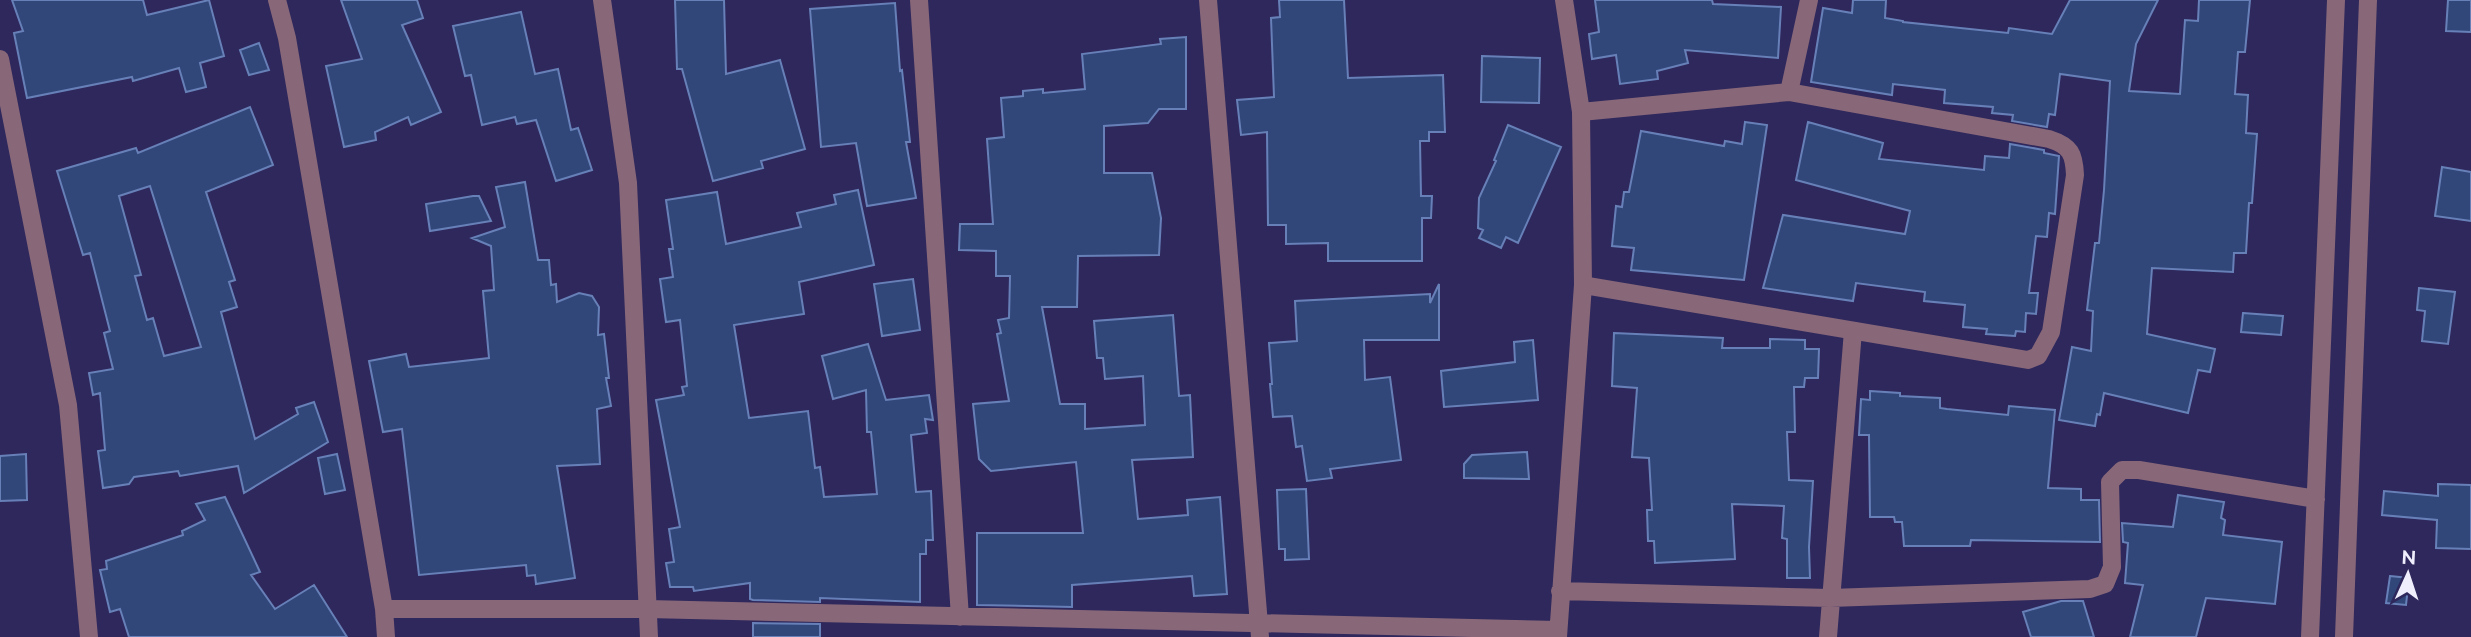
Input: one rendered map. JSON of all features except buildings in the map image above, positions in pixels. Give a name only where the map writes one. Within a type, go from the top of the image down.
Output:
[{"type":"street","points":[[277,0],[287,38],[384,609],[386,637]]},
{"type":"street","points":[[602,0],[628,183],[649,637]]},
{"type":"street","points":[[919,0],[960,617]]},
{"type":"street","points":[[1208,0],[1260,630]]},
{"type":"street","points":[[384,609],[648,609],[960,617],[1260,630],[1558,633],[1583,285],[1581,112],[1564,0]]},
{"type":"street","points":[[1789,92],[1809,0]]},
{"type":"street","points":[[2311,637],[2336,0]]},
{"type":"street","points":[[2344,637],[2368,0]]},
{"type":"street","points":[[0,60],[68,405],[89,637]]},
{"type":"street","points":[[1581,112],[1789,92],[2062,143],[2074,157],[2075,175],[2051,332],[2038,356],[2028,360],[1583,285]]},
{"type":"street","points":[[1828,637],[1853,331]]},
{"type":"street","points":[[1560,591],[1830,598],[2090,589],[2105,584],[2112,567],[2110,482],[2122,470],[2139,470],[2316,499]]}]
